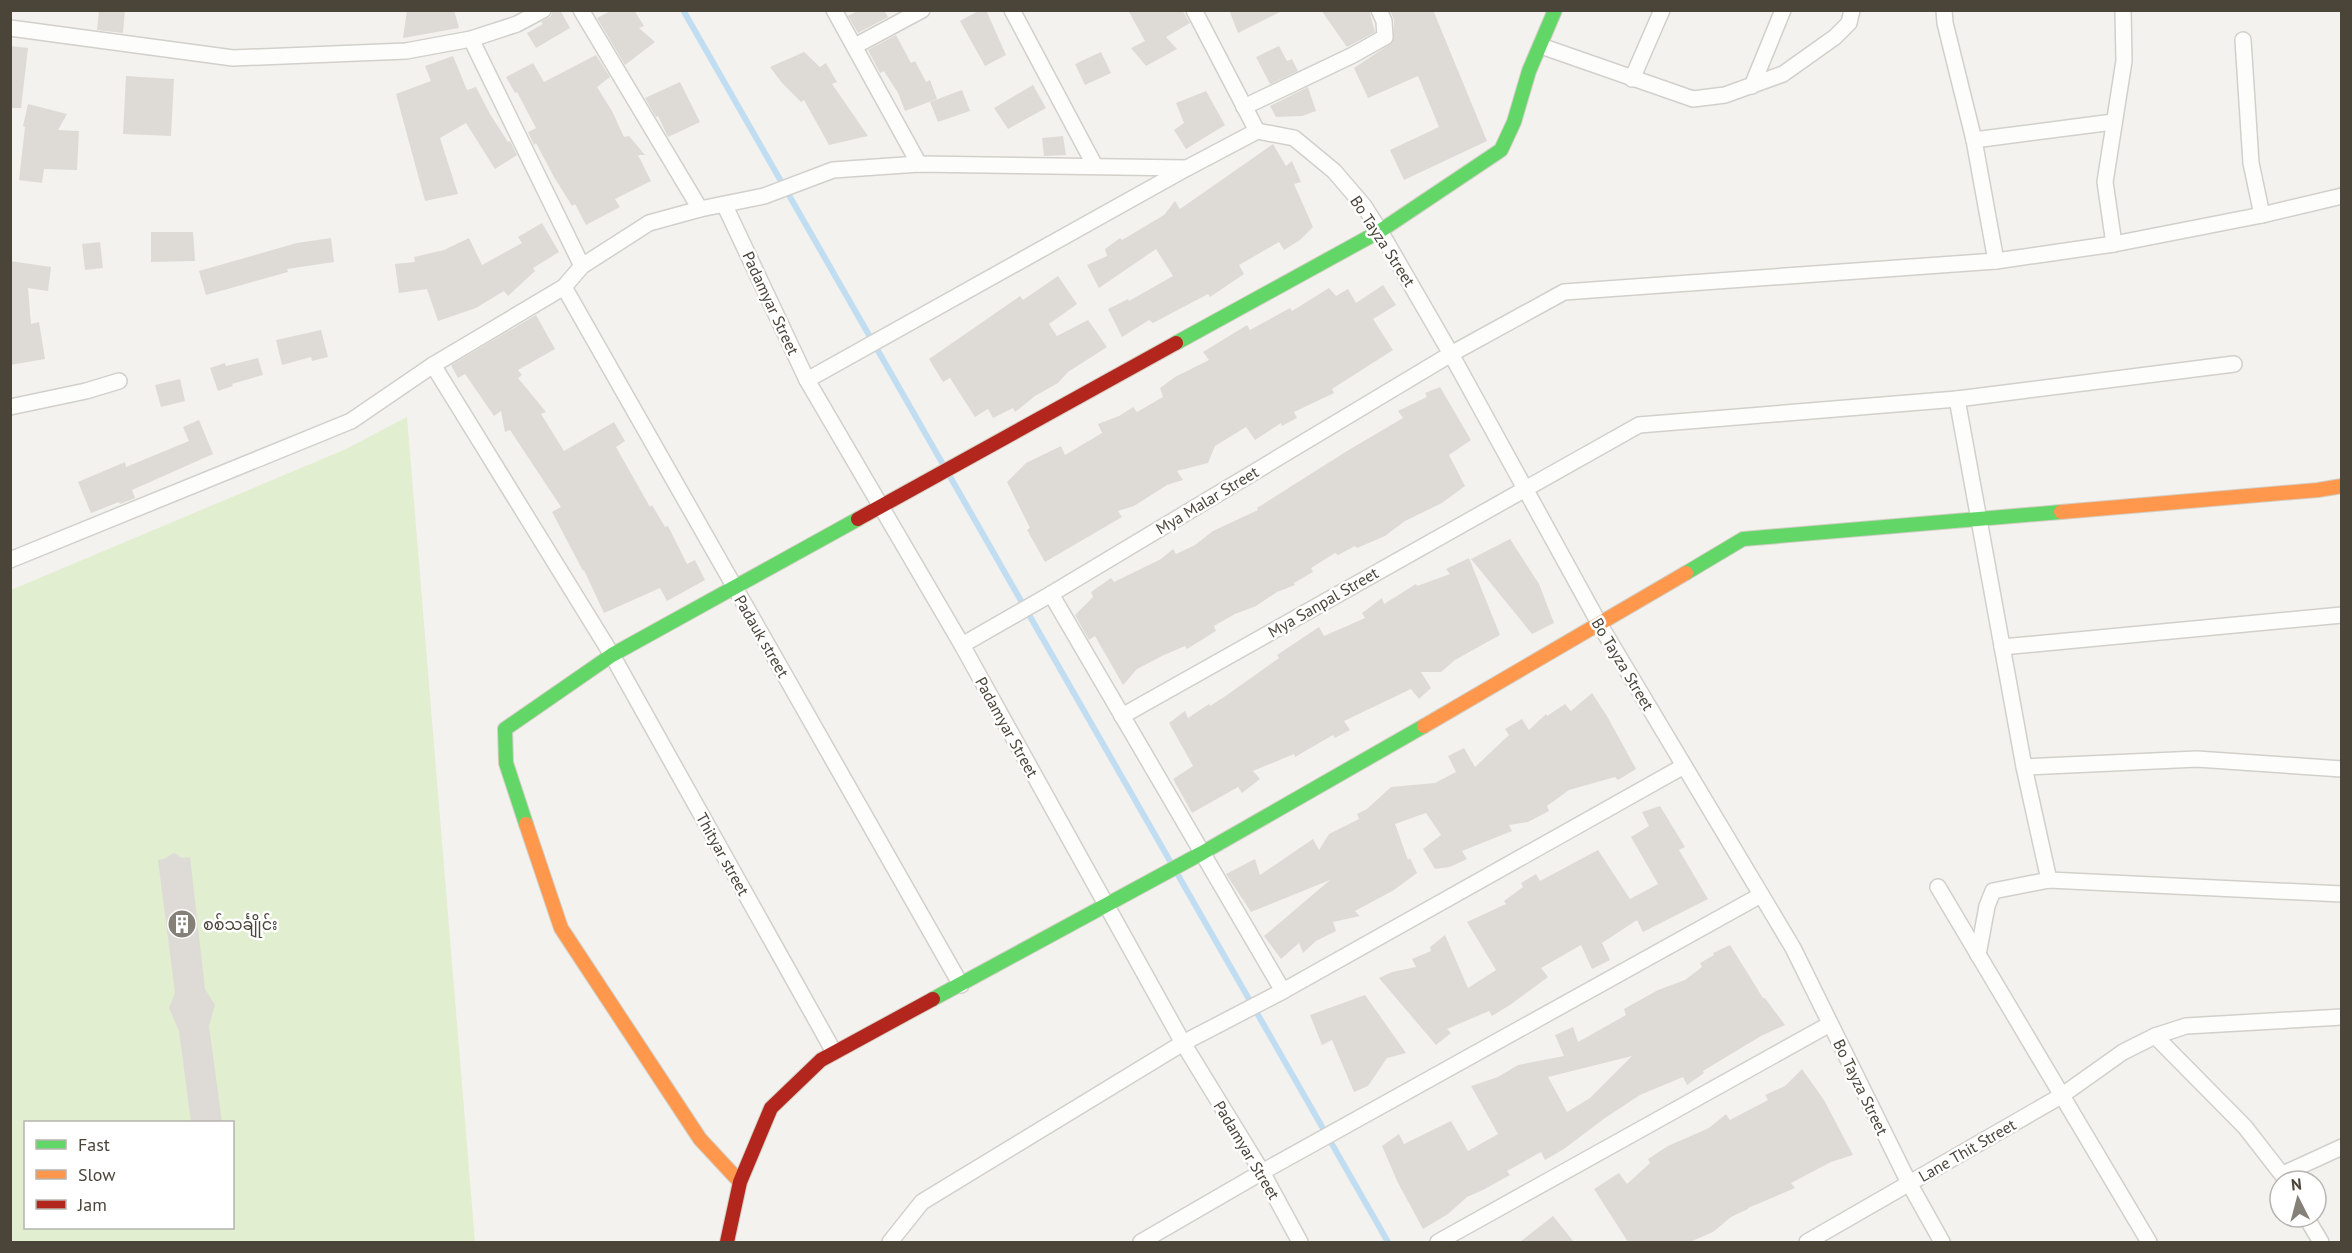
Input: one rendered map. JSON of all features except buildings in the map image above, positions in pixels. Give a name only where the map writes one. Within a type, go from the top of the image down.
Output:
[{"type":"street","points":[[10,28],[233,58],[406,51],[471,39],[517,24],[543,10]]},
{"type":"street","points":[[581,10],[700,209]]},
{"type":"street","points":[[834,10],[919,164]]},
{"type":"street","points":[[855,46],[922,10]]},
{"type":"street","points":[[1012,10],[1095,166]]},
{"type":"street","points":[[807,380],[1257,131],[1194,10]]},
{"type":"street","points":[[1244,107],[1353,55],[1385,37],[1384,21],[1379,10]]},
{"type":"street","points":[[740,1182],[700,1139],[561,928],[506,763],[505,729],[612,655],[1380,231],[1501,150],[1514,122],[1529,71],[1555,10]]},
{"type":"street","points":[[1632,79],[1662,10]]},
{"type":"street","points":[[1752,86],[1783,10]]},
{"type":"street","points":[[1541,46],[1693,99],[1725,95],[1783,74],[1835,37],[1849,23],[1852,10]]},
{"type":"street","points":[[1944,10],[1945,23],[1974,140],[1996,261]]},
{"type":"street","points":[[2114,244],[2105,182],[2124,61],[2123,10]]},
{"type":"street","points":[[471,39],[582,266]]},
{"type":"street","points":[[2243,40],[2251,163],[2262,215]]},
{"type":"street","points":[[1974,140],[2113,122]]},
{"type":"street","name":"Bo Tayza Street","points":[[1257,131],[1294,138],[1310,151],[1334,171],[1364,206],[1380,231],[1451,354],[1600,625],[1792,948],[1909,1183],[1942,1242]]},
{"type":"street","points":[[10,560],[351,421],[434,365],[564,287],[582,266],[649,223],[700,209],[725,206],[764,196],[833,170],[919,164],[1187,168]]},
{"type":"street","name":"Mya Malar Street","points":[[962,645],[1451,354],[1564,292],[1996,261],[2114,244],[2262,215],[2342,196]]},
{"type":"street","name":"Padamyar Street","points":[[725,206],[807,380],[962,645],[1183,1043],[1262,1172],[1300,1242]]},
{"type":"street","name":"Padauk street","points":[[564,287],[961,985]]},
{"type":"street","name":"Mya Sanpal Street","points":[[1122,716],[1638,425],[1957,399],[2234,364]]},
{"type":"street","name":"Thityar street","points":[[434,365],[612,655],[834,1052]]},
{"type":"street","points":[[10,407],[86,391],[118,381]]},
{"type":"street","points":[[1957,399],[2024,767],[2049,880]]},
{"type":"street","points":[[727,1242],[740,1182],[771,1108],[821,1060],[1202,853],[1600,625],[1743,539],[1979,520],[2342,486]]},
{"type":"street","points":[[1051,594],[1283,991]]},
{"type":"street","points":[[2002,647],[2342,615]]},
{"type":"street","points":[[2024,767],[2198,759],[2342,769]]},
{"type":"street","points":[[890,1242],[922,1202],[1183,1043],[1283,991],[1684,766]]},
{"type":"street","points":[[1978,955],[1987,906],[1993,891],[2049,880],[2342,894]]},
{"type":"street","points":[[1938,887],[2149,1242]]},
{"type":"street","points":[[1141,1242],[1262,1172],[1761,895]]},
{"type":"street","name":"Lane Thit Street","points":[[1807,1242],[2061,1096],[2123,1052],[2155,1036],[2186,1026],[2342,1017]]},
{"type":"street","points":[[1438,1242],[1830,1024]]},
{"type":"street","points":[[2155,1036],[2245,1127],[2278,1169]]},
{"type":"street","points":[[2302,1169],[2342,1147]]},
{"type":"street","points":[[2313,1229],[2321,1242]]},
{"type":"green space","points":[[407,417],[475,1242],[11,1242],[11,590],[346,449]]},
{"type":"waterway","points":[[683,10],[1388,1242]]},
{"type":"traffic: fast","points":[[1176,343],[1380,231],[1501,150],[1514,122],[1529,71],[1555,10]]},
{"type":"traffic: fast","points":[[1686,573],[1743,539],[2061,512]]},
{"type":"traffic: fast","points":[[526,824],[506,763],[505,729],[612,655],[858,519]]},
{"type":"traffic: fast","points":[[933,999],[1202,853],[1424,726]]},
{"type":"traffic: slow","points":[[2061,512],[2342,486]]},
{"type":"traffic: slow","points":[[1424,726],[1686,573]]},
{"type":"traffic: slow","points":[[526,824],[561,928],[700,1139],[740,1182]]},
{"type":"traffic: jam","points":[[858,519],[1176,343]]},
{"type":"traffic: jam","points":[[727,1242],[740,1182],[771,1108],[821,1060],[933,999]]},
{"type":"place","name":"စစ်သင်္ချိုင်း","points":[[182,924]]}]
